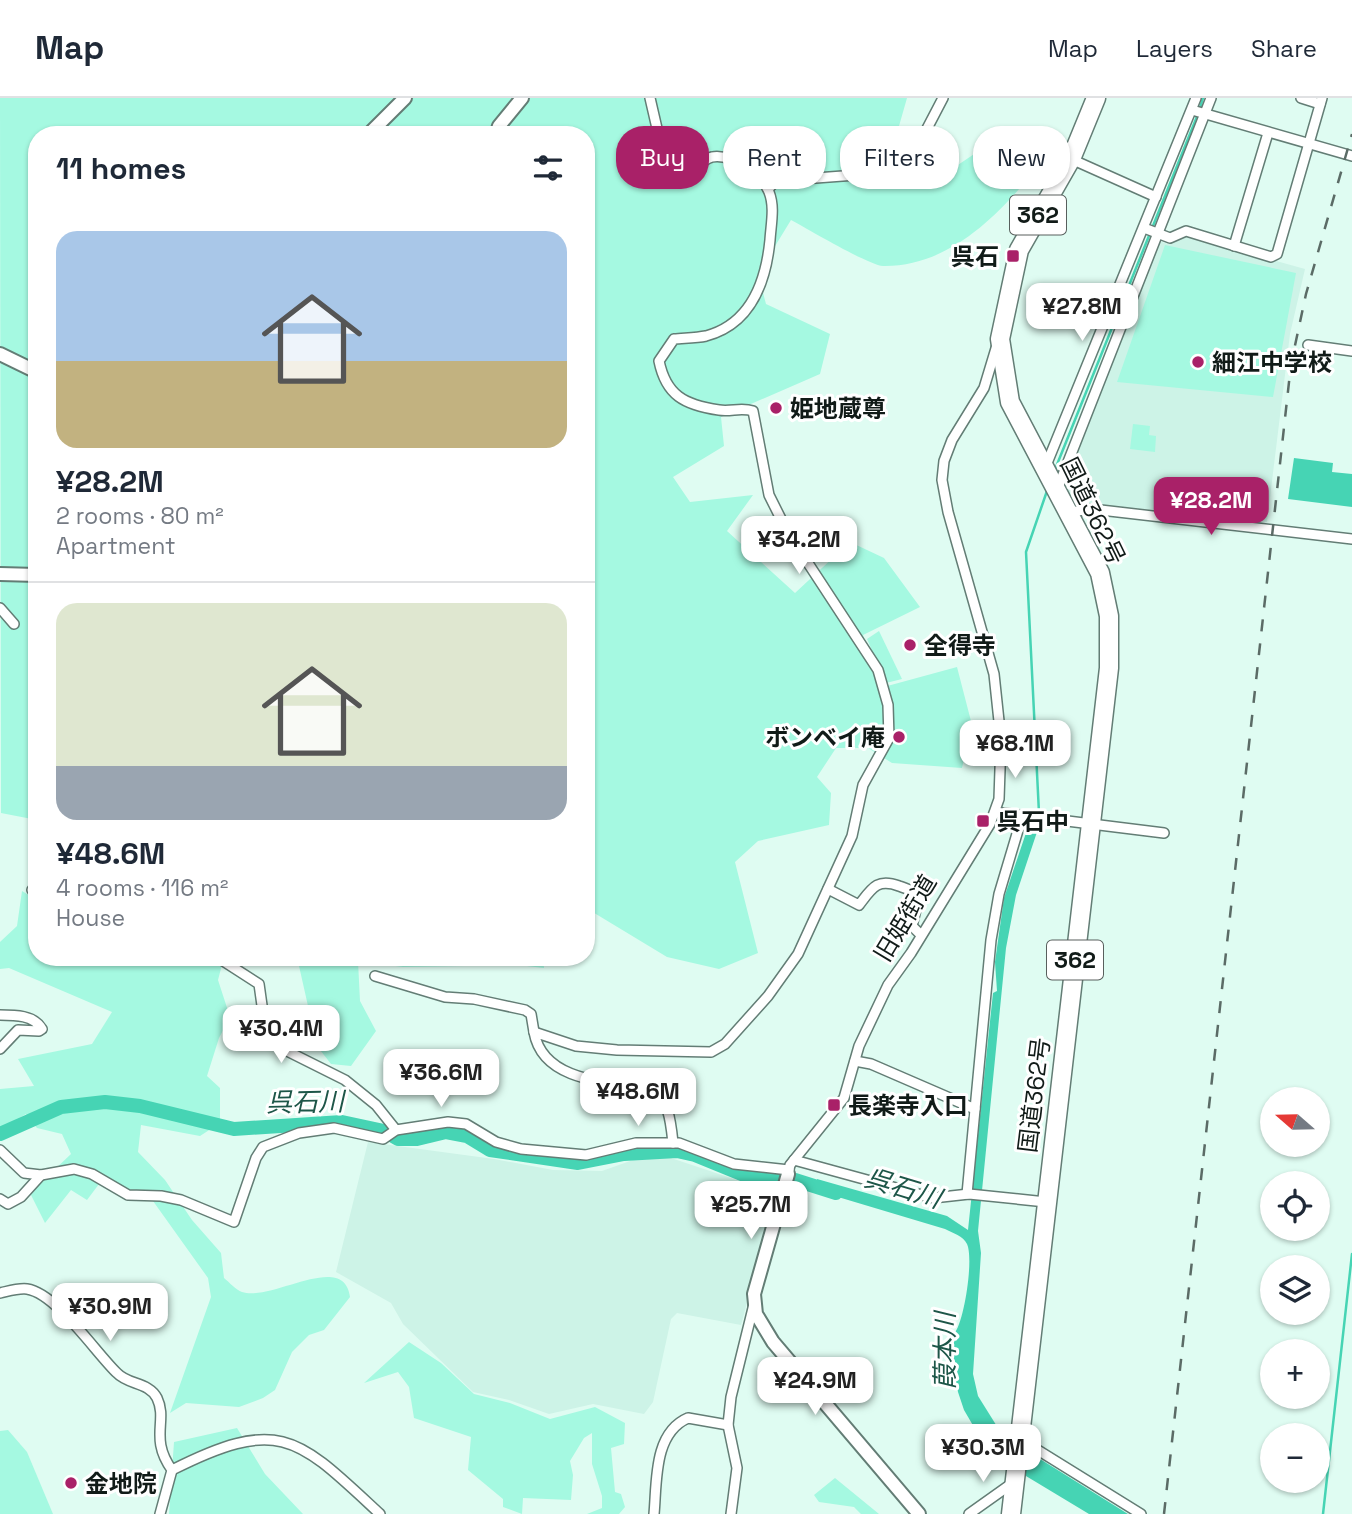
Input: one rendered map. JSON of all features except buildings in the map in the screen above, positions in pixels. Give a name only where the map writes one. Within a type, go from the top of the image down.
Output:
[{"type":"highway","name":"国道362号","points":[[1011,1514],[1109,668],[1109,617],[1100,573],[1010,402],[1000,339],[1019,250],[1071,159],[1096,98]]},
{"type":"street","points":[[377,126],[405,98]]},
{"type":"street","points":[[499,126],[522,98]]},
{"type":"street","points":[[650,98],[665,163],[670,173],[683,178],[691,175],[708,158],[723,158]]},
{"type":"street","points":[[826,177],[896,172],[907,167],[943,98]]},
{"type":"street","points":[[1045,468],[1196,98]]},
{"type":"street","points":[[1058,490],[1211,98]]},
{"type":"street","points":[[1144,228],[1170,238],[1186,231],[1270,257],[1277,254],[1321,101],[1301,98]]},
{"type":"street","points":[[1192,110],[1352,156]]},
{"type":"street","points":[[1234,246],[1268,133]]},
{"type":"street","points":[[1071,159],[1156,197]]},
{"type":"street","points":[[534,1032],[576,1046],[617,1050],[711,1052],[735,1035],[798,954],[852,836],[863,785],[888,738],[888,705],[878,670],[788,531],[769,495],[752,411],[745,408],[721,411],[673,394],[663,382],[659,361],[674,338],[706,336],[726,327],[758,295],[770,232],[772,206],[768,189]]},
{"type":"street","name":"旧姫街道","points":[[731,1514],[737,1468],[728,1425],[731,1397],[755,1302],[755,1288],[787,1177],[794,1160],[844,1098],[868,1024],[888,985],[995,812],[1000,792],[1001,740],[994,674],[948,512],[942,480],[944,461],[952,440],[984,388],[1000,339]]},
{"type":"street","points":[[1308,345],[1352,351]]},
{"type":"street","points":[[0,354],[28,368]]},
{"type":"street","points":[[1070,512],[1092,509],[1352,539]]},
{"type":"street","points":[[0,574],[28,575]]},
{"type":"street","points":[[0,608],[14,624],[0,625]]},
{"type":"street","points":[[995,812],[1042,820],[1164,833]]},
{"type":"street","points":[[968,1194],[991,940],[999,894],[1024,817]]},
{"type":"street","points":[[828,889],[859,905],[876,884],[885,881],[913,891],[919,897],[912,926],[921,935]]},
{"type":"street","points":[[231,966],[259,984],[267,1041],[345,1080],[376,1105],[395,1131]]},
{"type":"street","points":[[375,976],[445,997],[474,999],[525,1010],[531,1014],[539,1051],[554,1068],[583,1077],[651,1088],[659,1093],[667,1111],[673,1143]]},
{"type":"street","points":[[0,1016],[24,1017],[38,1022],[42,1029],[18,1030],[0,1049]]},
{"type":"street","points":[[855,1060],[871,1064],[975,1109]]},
{"type":"street","points":[[0,1150],[24,1172],[41,1175],[74,1169],[92,1174],[128,1195],[161,1196],[181,1200],[234,1222],[256,1158],[264,1147],[299,1133],[334,1128],[383,1139],[395,1131],[448,1122],[466,1124],[496,1142],[521,1149],[586,1155],[636,1143],[673,1143],[698,1148],[734,1164],[787,1177]]},
{"type":"street","points":[[794,1160],[933,1198],[968,1194],[1046,1202]]},
{"type":"street","points":[[0,1199],[8,1204],[21,1196],[41,1175]]},
{"type":"street","points":[[0,1293],[30,1289],[72,1321],[119,1376],[149,1388],[155,1394],[160,1405],[159,1446],[172,1470],[160,1514]]},
{"type":"street","points":[[755,1302],[762,1327],[773,1342],[919,1514]]},
{"type":"street","points":[[654,1514],[658,1464],[672,1430],[688,1418],[728,1425]]},
{"type":"street","points":[[172,1470],[247,1440],[279,1440],[298,1446],[325,1463],[380,1514]]},
{"type":"street","points":[[1020,1440],[1141,1514]]},
{"type":"street","points":[[969,1514],[1014,1479]]},
{"type":"shaded area","points":[[0,98],[907,98],[899,126],[840,126],[840,189],[959,189],[959,164],[973,155],[973,189],[1019,189],[1002,208],[967,237],[928,258],[906,264],[875,264],[791,220],[758,274],[766,304],[830,334],[820,374],[721,417],[724,446],[673,477],[690,502],[753,495],[727,531],[795,593],[850,542],[884,558],[920,607],[863,635],[880,688],[957,667],[972,725],[962,768],[892,763],[868,748],[836,748],[817,777],[831,793],[829,825],[758,841],[735,862],[758,953],[719,969],[667,957],[595,913],[595,126],[28,126],[28,818],[1,813]]},
{"type":"shaded area","name":"細江中学校","points":[[1186,236],[1305,269],[1290,334],[1267,522],[1073,505],[1062,484],[1159,241],[1168,244]]},
{"type":"shaded area","points":[[1165,245],[1296,273],[1273,397],[1117,382]]},
{"type":"shaded area","points":[[1133,424],[1150,426],[1149,435],[1156,436],[1155,452],[1130,449]]},
{"type":"shaded area","points":[[1294,458],[1333,463],[1332,472],[1352,474],[1352,507],[1288,499]]},
{"type":"shaded area","points":[[879,631],[902,679],[886,683],[867,639]]},
{"type":"shaded area","points":[[1029,824],[1039,826],[1016,895],[1006,948],[978,1231],[981,1253],[973,1374],[978,1396],[1003,1436],[1128,1514],[1089,1514],[998,1459],[985,1446],[964,1410],[953,1367],[954,1334],[961,1317],[969,1276],[969,1252],[963,1239],[945,1229],[818,1191],[817,1179],[947,1216],[968,1230],[993,993],[997,991],[995,962],[1004,898]]},
{"type":"shaded area","points":[[22,891],[28,895],[28,966],[222,966],[218,980],[230,1017],[219,1038],[207,1076],[220,1088],[220,1123],[200,1136],[141,1125],[138,1152],[165,1180],[192,1220],[221,1253],[224,1278],[237,1290],[255,1293],[321,1277],[335,1278],[345,1284],[350,1297],[324,1330],[309,1335],[292,1352],[275,1390],[263,1398],[239,1407],[186,1403],[170,1413],[211,1297],[208,1278],[153,1201],[102,1180],[87,1200],[71,1190],[45,1223],[30,1193],[71,1154],[62,1134],[37,1128],[26,1114],[0,1129],[0,1089],[34,1086],[18,1059],[92,1044],[112,1012],[9,968],[0,969],[0,942],[17,926]]},
{"type":"shaded area","points":[[299,966],[358,966],[360,1001],[376,1031],[351,1066],[331,1064],[317,1046]]},
{"type":"shaded area","points":[[396,966],[460,966],[403,967]]},
{"type":"shaded area","points":[[368,1142],[553,1170],[602,1171],[633,1160],[665,1156],[746,1183],[779,1185],[741,1325],[677,1313],[671,1319],[653,1402],[644,1414],[593,1404],[549,1414],[509,1400],[473,1392],[403,1324],[391,1303],[336,1272]]},
{"type":"shaded area","points":[[409,1342],[441,1363],[474,1394],[510,1403],[550,1419],[595,1407],[625,1423],[624,1444],[611,1448],[615,1492],[621,1494],[625,1507],[619,1514],[587,1514],[602,1508],[602,1496],[592,1464],[592,1433],[584,1438],[570,1461],[573,1475],[571,1500],[523,1498],[522,1514],[503,1507],[503,1499],[468,1470],[471,1437],[414,1418],[409,1387],[398,1372],[364,1383]]},
{"type":"shaded area","points":[[237,1428],[265,1474],[303,1514],[169,1514],[174,1442]]},
{"type":"shaded area","points":[[8,1430],[27,1452],[53,1514],[0,1514],[0,1431]]},
{"type":"shaded area","points":[[835,1478],[879,1514],[861,1514],[854,1507],[819,1502],[814,1495]]},
{"type":"waterway","points":[[1200,108],[1203,98]]},
{"type":"waterway","points":[[1054,472],[1198,114]]},
{"type":"waterway","points":[[1039,813],[1026,552],[1048,488]]},
{"type":"waterway","name":"呉石川","points":[[0,1134],[61,1107],[105,1102],[140,1106],[234,1129],[342,1122],[384,1131],[398,1139],[417,1139],[446,1132],[467,1136],[490,1150],[578,1163],[624,1154],[677,1151],[695,1155],[744,1175],[795,1180],[836,1193]]},
{"type":"waterway","points":[[1323,1514],[1352,1254]]},
{"type":"railway","points":[[1164,1514],[1291,364],[1306,294],[1352,134]]},
{"type":"place","name":"呉石","points":[[1013,256]]},
{"type":"place","name":"細江中学校","points":[[1198,362]]},
{"type":"place","name":"姫地蔵尊","points":[[776,408]]},
{"type":"place","name":"全得寺","points":[[910,645]]},
{"type":"place","name":"ボンベイ庵","points":[[899,737]]},
{"type":"place","name":"呉石中","points":[[983,821]]},
{"type":"place","name":"長楽寺入口","points":[[834,1105]]},
{"type":"place","name":"金地院","points":[[71,1483]]},
{"type":"water label","name":"葭本川","points":[[945,1351]]}]
